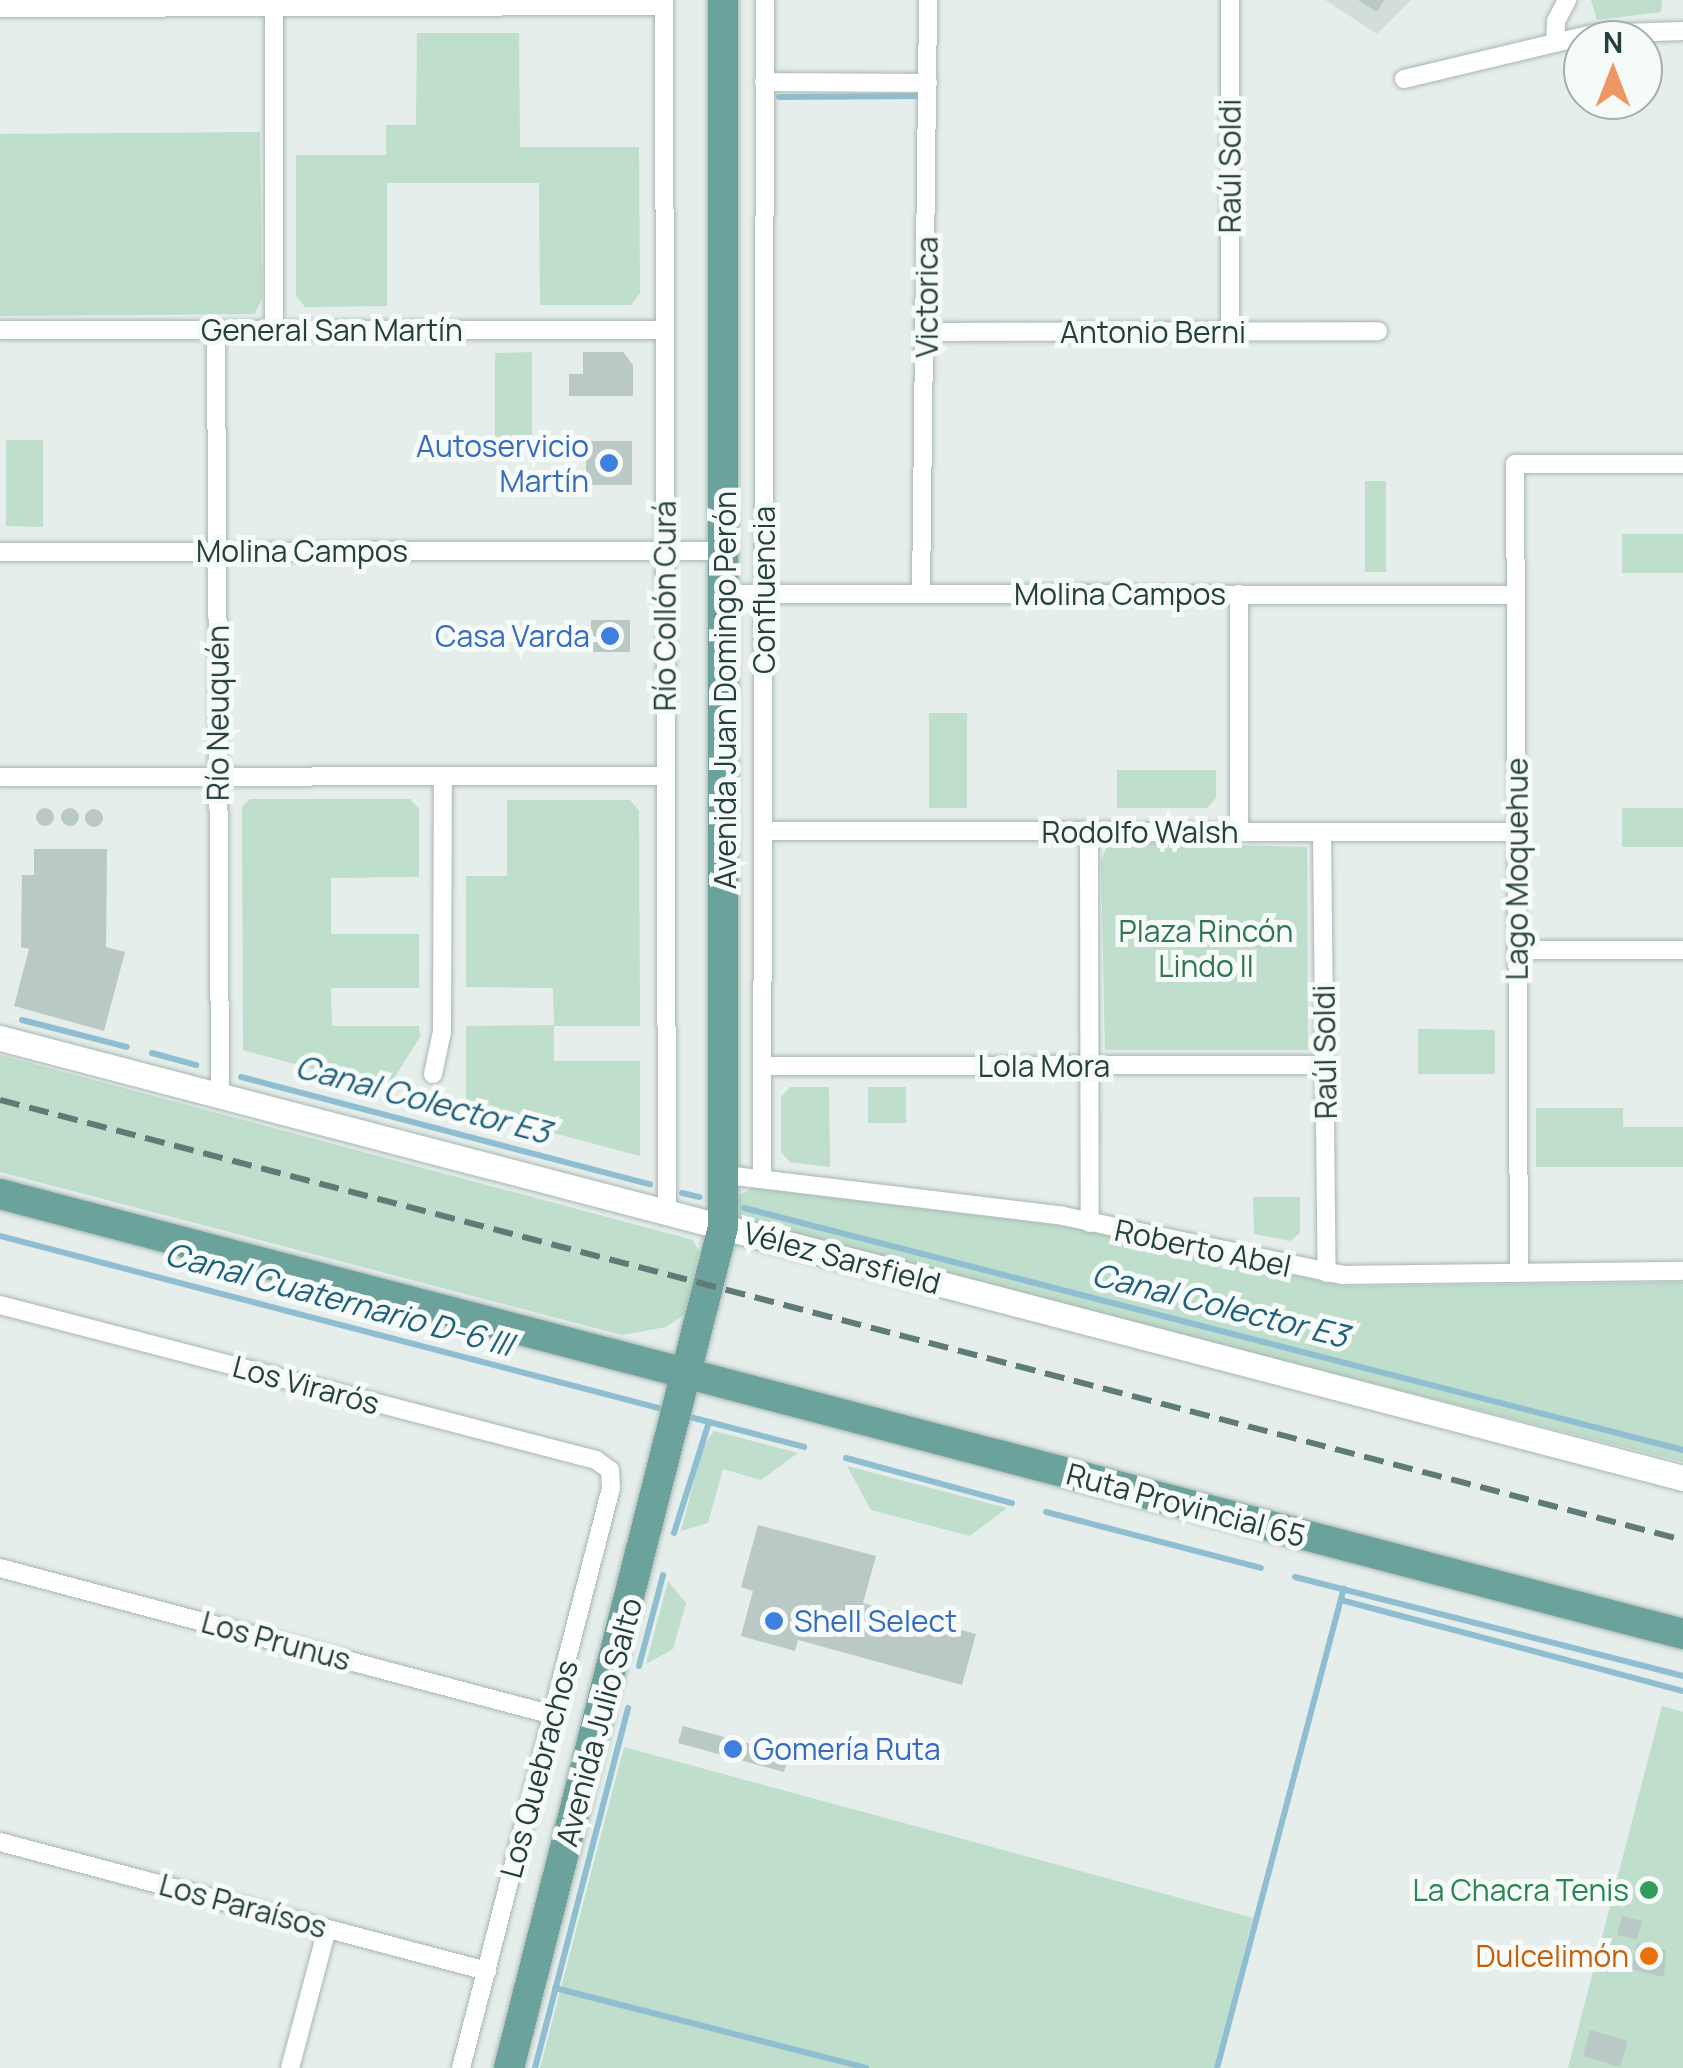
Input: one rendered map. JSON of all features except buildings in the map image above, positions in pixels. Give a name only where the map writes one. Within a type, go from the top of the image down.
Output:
[{"type":"main road","name":"Avenida Juan Domingo Perón","points":[[690,1376],[723,1227],[726,1174],[723,0]]},
{"type":"main road","name":"Ruta Provincial 65","points":[[0,1194],[1683,1634]]},
{"type":"main road","name":"Avenida Julio Salto","points":[[509,2068],[690,1376]]},
{"type":"street","name":"Confluencia","points":[[762,1179],[764,0]]},
{"type":"street","name":"Victorica","points":[[921,594],[928,0]]},
{"type":"street","name":"Raúl Soldi","points":[[1230,0],[1230,331]]},
{"type":"street","points":[[1555,43],[1556,20],[1567,0]]},
{"type":"street","points":[[0,8],[664,3]]},
{"type":"street","name":"Río Collón Curá","points":[[664,3],[667,1212]]},
{"type":"street","points":[[274,4],[274,330]]},
{"type":"street","points":[[1404,79],[1608,32],[1683,31]]},
{"type":"street","points":[[764,82],[928,82]]},
{"type":"street","name":"General San Martín","points":[[0,330],[664,330]]},
{"type":"street","name":"Río Neuquén","points":[[216,330],[220,1096]]},
{"type":"street","name":"Antonio Berni","points":[[927,332],[1378,331]]},
{"type":"street","name":"Lago Moquehue","points":[[1519,1274],[1515,464],[1683,464]]},
{"type":"street","name":"Molina Campos","points":[[0,552],[724,551]]},
{"type":"street","name":"Molina Campos","points":[[724,594],[1516,595]]},
{"type":"street","points":[[1239,594],[1239,832]]},
{"type":"street","points":[[0,776],[664,776]]},
{"type":"street","points":[[433,1074],[442,1032],[442,776]]},
{"type":"street","name":"Rodolfo Walsh","points":[[763,831],[1517,832]]},
{"type":"street","points":[[1089,832],[1090,1223]]},
{"type":"street","name":"Raúl Soldi","points":[[1322,832],[1327,1273]]},
{"type":"street","points":[[1518,950],[1683,950]]},
{"type":"street","name":"Vélez Sarsfield","points":[[0,1038],[1683,1478]]},
{"type":"street","name":"Lola Mora","points":[[763,1066],[1325,1066]]},
{"type":"street","name":"Roberto Abel","points":[[726,1174],[1090,1223],[1327,1273],[1683,1271]]},
{"type":"street","name":"Los Virarós","points":[[0,1305],[596,1460],[610,1470]]},
{"type":"street","name":"Los Quebrachos","points":[[462,2068],[612,1488],[610,1470]]},
{"type":"street","name":"Los Prunus","points":[[0,1568],[553,1714]]},
{"type":"street","name":"Los Paraísos","points":[[0,1842],[486,1971]]},
{"type":"street","points":[[290,2068],[327,1928]]},
{"type":"shaded area","points":[[1325,0],[1411,0],[1377,34]]},
{"type":"green space","points":[[1591,0],[1662,0],[1661,12],[1597,20]]},
{"type":"green space","points":[[417,33],[519,33],[520,147],[639,147],[640,293],[631,305],[540,305],[539,183],[387,183],[387,306],[305,307],[296,296],[296,155],[386,155],[386,125],[416,125]]},
{"type":"green space","points":[[260,132],[262,298],[255,314],[0,316],[0,134]]},
{"type":"green space","points":[[532,352],[532,441],[495,441],[495,353]]},
{"type":"green space","points":[[6,440],[43,440],[43,527],[6,526]]},
{"type":"green space","points":[[1365,481],[1386,481],[1386,572],[1365,572]]},
{"type":"green space","points":[[1622,534],[1683,534],[1683,573],[1622,573]]},
{"type":"green space","points":[[929,713],[967,713],[967,808],[929,808]]},
{"type":"green space","points":[[1117,770],[1216,770],[1216,798],[1207,808],[1117,808]]},
{"type":"green space","points":[[250,799],[410,799],[419,809],[419,877],[331,878],[331,934],[419,934],[419,988],[331,988],[332,1026],[419,1026],[420,1037],[387,1089],[243,1050],[242,807]]},
{"type":"green space","points":[[507,800],[630,800],[639,811],[640,1026],[554,1026],[554,1061],[640,1061],[640,1156],[466,1110],[466,1026],[554,1025],[553,988],[466,987],[466,876],[507,876]]},
{"type":"green space","points":[[1622,808],[1683,808],[1683,847],[1622,847]]},
{"type":"green space","name":"Plaza Rincón Lindo II","points":[[1119,842],[1307,847],[1308,1050],[1105,1050],[1101,861],[1106,848]]},
{"type":"green space","points":[[1418,1029],[1495,1030],[1495,1074],[1418,1074]]},
{"type":"green space","points":[[0,1055],[693,1240],[699,1252],[685,1314],[666,1327],[622,1335],[0,1172]]},
{"type":"green space","points":[[790,1087],[829,1087],[830,1167],[790,1162],[781,1152],[781,1097]]},
{"type":"green space","points":[[868,1087],[906,1087],[906,1123],[868,1123]]},
{"type":"green space","points":[[1536,1108],[1623,1108],[1623,1127],[1683,1127],[1683,1167],[1536,1167]]},
{"type":"green space","points":[[752,1188],[1065,1226],[1343,1286],[1683,1282],[1683,1462],[747,1225],[739,1216],[739,1195]]},
{"type":"green space","points":[[1253,1197],[1300,1197],[1300,1233],[1290,1241],[1254,1234]]},
{"type":"green space","points":[[714,1431],[798,1453],[761,1480],[723,1469],[708,1523],[681,1531],[703,1446]]},
{"type":"green space","points":[[847,1466],[1007,1508],[970,1536],[871,1510]]},
{"type":"green space","points":[[668,1581],[686,1603],[673,1649],[646,1664]]},
{"type":"green space","name":"La Chacra Tenis","points":[[1662,1706],[1683,1712],[1683,2068],[1568,2068]]},
{"type":"green space","points":[[624,1747],[1253,1918],[1214,2068],[540,2068]]},
{"type":"waterway","points":[[779,97],[926,96]]},
{"type":"waterway","name":"Canal Colector E3","points":[[22,1020],[127,1047]]},
{"type":"waterway","name":"Canal Colector E3","points":[[152,1053],[196,1065]]},
{"type":"waterway","name":"Canal Colector E3","points":[[241,1077],[650,1184]]},
{"type":"waterway","name":"Canal Colector E3","points":[[682,1193],[700,1197]]},
{"type":"waterway","name":"Canal Colector E3","points":[[744,1208],[1683,1450]]},
{"type":"waterway","name":"Canal Cuaternario D-6 III","points":[[0,1236],[666,1410]]},
{"type":"waterway","name":"Canal Cuaternario D-6 III","points":[[690,1417],[804,1447]]},
{"type":"waterway","points":[[674,1533],[709,1422]]},
{"type":"waterway","name":"Canal Cuaternario D-6 III","points":[[846,1458],[1012,1503]]},
{"type":"waterway","name":"Canal Cuaternario D-6 III","points":[[1046,1512],[1261,1568]]},
{"type":"waterway","points":[[639,1666],[663,1575]]},
{"type":"waterway","name":"Canal Cuaternario D-6 III","points":[[1295,1577],[1683,1676]]},
{"type":"waterway","points":[[1217,2068],[1344,1589]]},
{"type":"waterway","points":[[1341,1600],[1683,1691]]},
{"type":"waterway","points":[[535,2068],[628,1708]]},
{"type":"waterway","points":[[555,1988],[866,2068]]},
{"type":"railway","points":[[0,1100],[1683,1540]]},
{"type":"place","name":"Autoservicio Martín","points":[[609,463]]},
{"type":"place","name":"Casa Varda","points":[[610,636]]},
{"type":"place","name":"Shell Select","points":[[774,1621]]},
{"type":"place","name":"Gomería Ruta","points":[[733,1749]]},
{"type":"place","name":"La Chacra Tenis","points":[[1649,1890]]},
{"type":"place","name":"Dulcelimón","points":[[1649,1956]]}]
